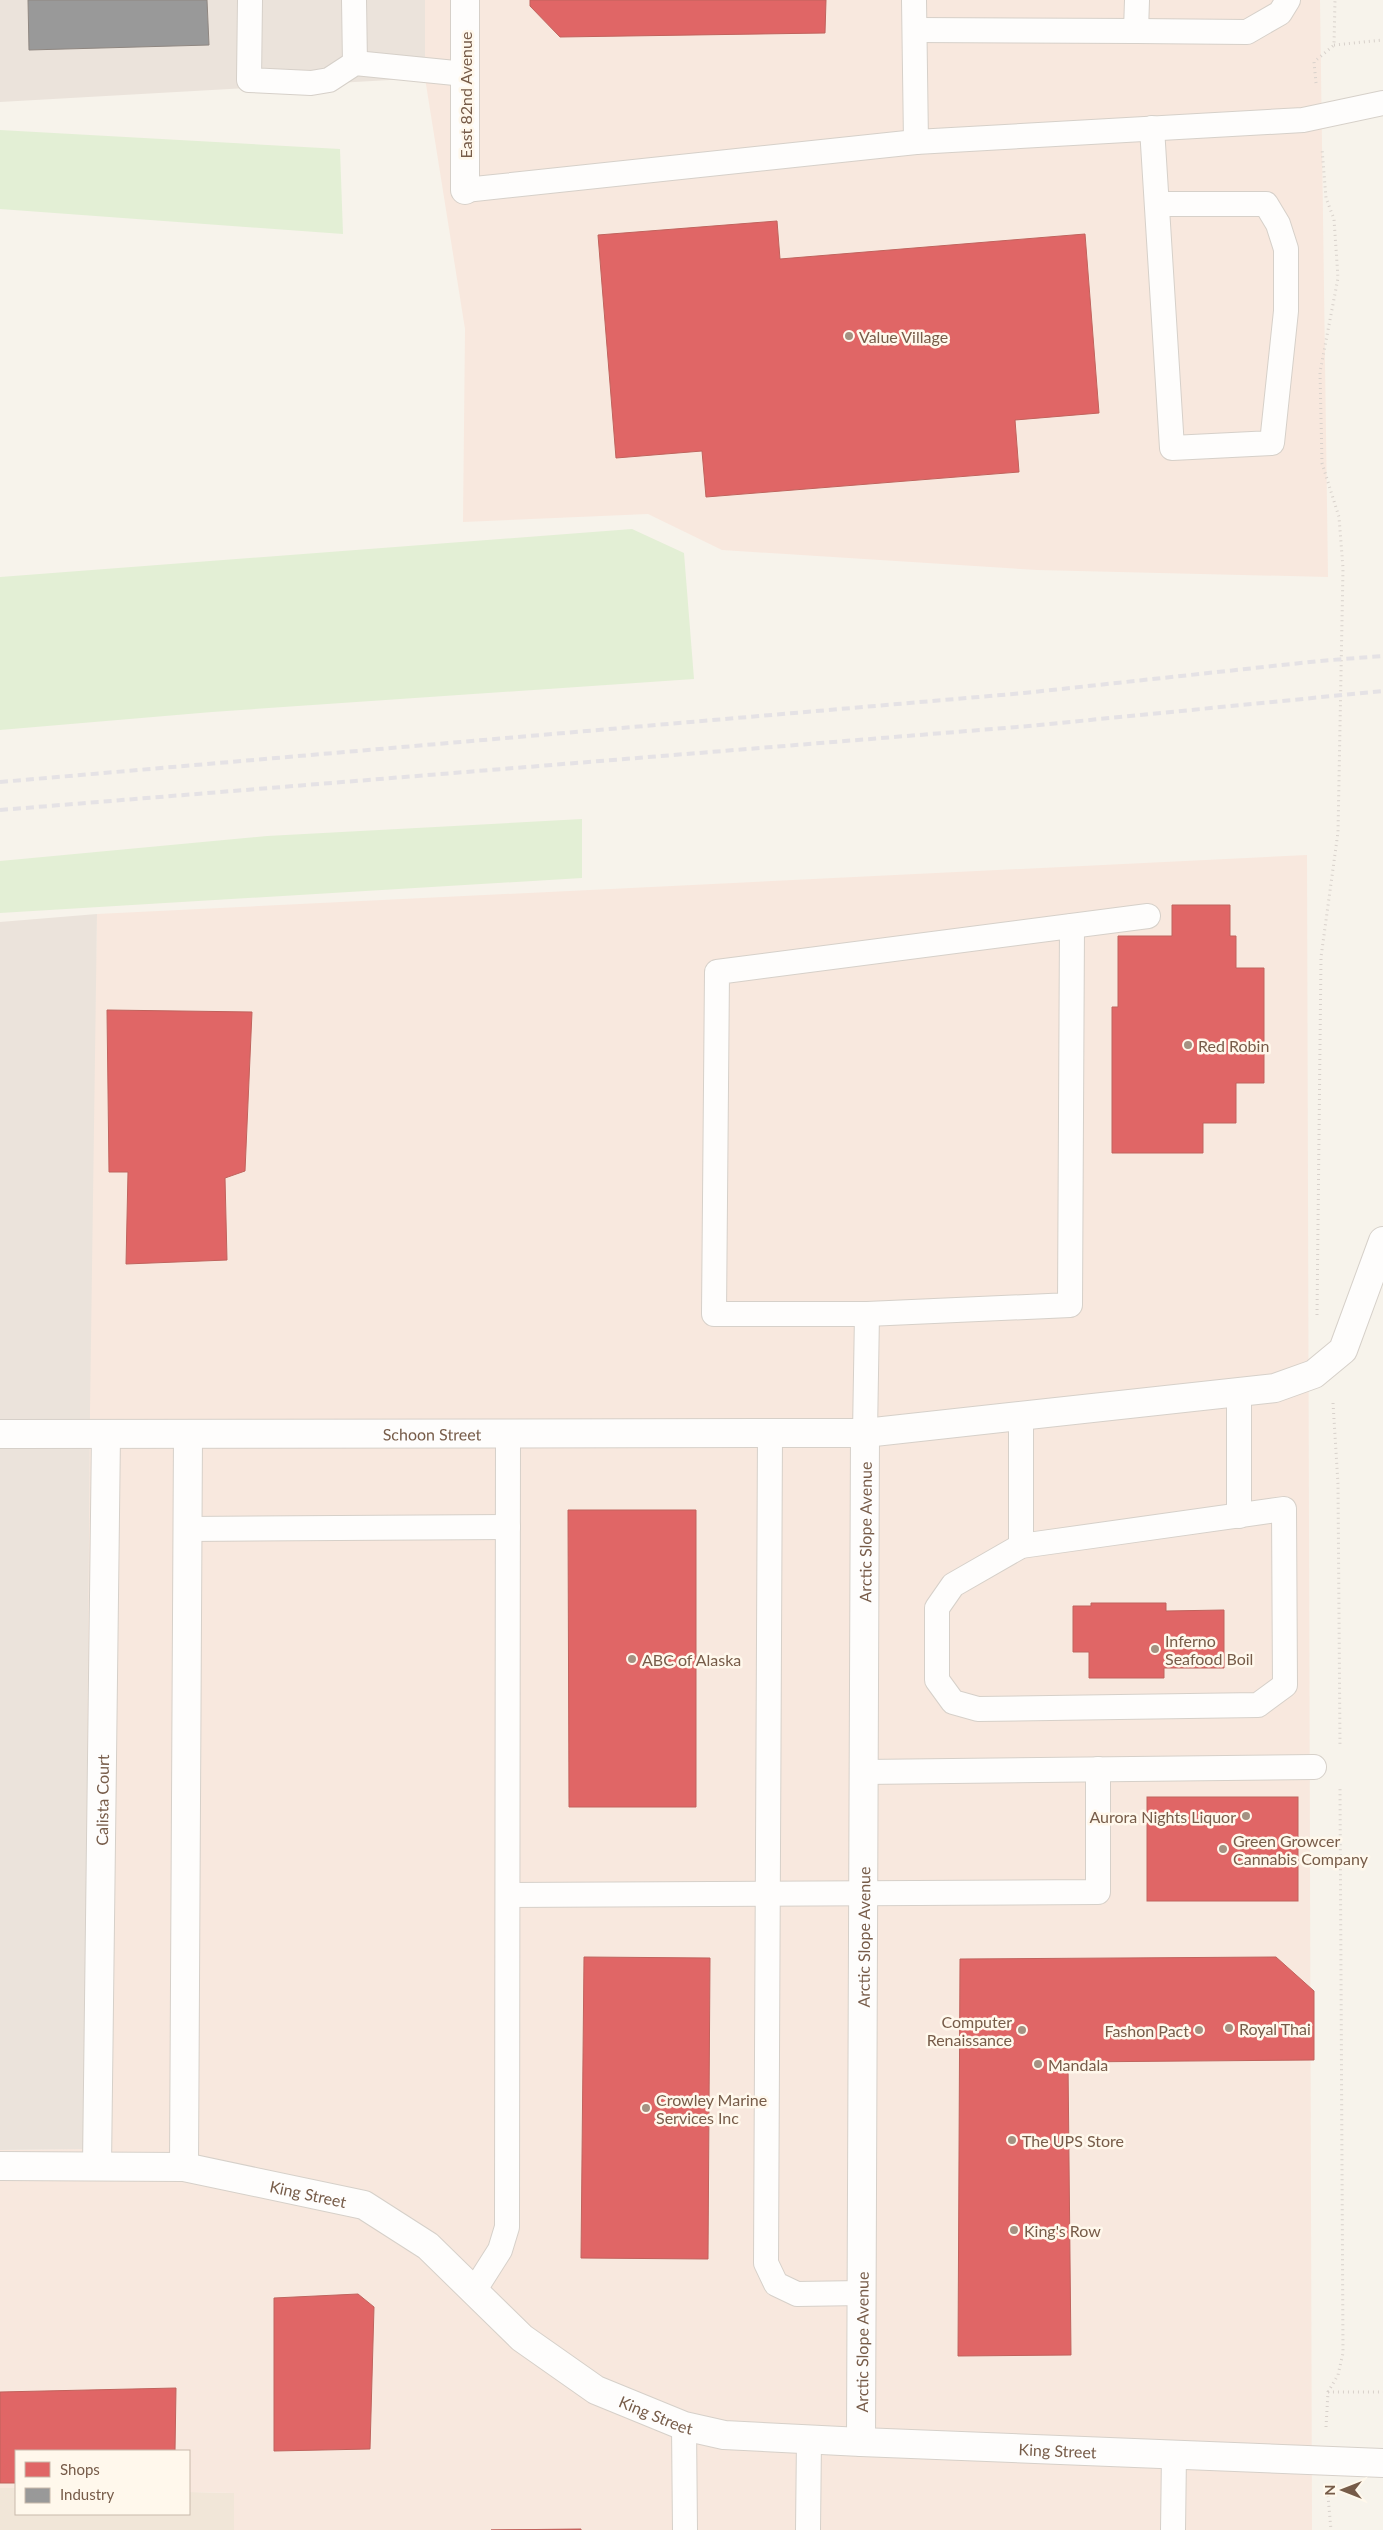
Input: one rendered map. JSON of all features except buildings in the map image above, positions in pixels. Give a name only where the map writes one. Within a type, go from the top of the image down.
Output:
[{"type":"street","name":"East 82nd Avenue","points":[[465,0],[465,190]]},
{"type":"street","name":"Schoon Street","points":[[0,1434],[865,1433],[1275,1388],[1314,1374],[1343,1350],[1383,1241]]},
{"type":"street","name":"Arctic Slope Avenue","points":[[861,2442],[865,1433]]},
{"type":"street","name":"Calista Court","points":[[97,2166],[106,1434]]},
{"type":"street","points":[[184,2167],[188,1435]]},
{"type":"street","name":"King Street","points":[[0,2166],[184,2167],[364,2205],[428,2246],[522,2338],[596,2390],[684,2426],[724,2434],[861,2442],[1383,2463]]},
{"type":"lane","points":[[250,0],[249,80],[311,83],[329,80],[355,64],[465,74]]},
{"type":"lane","points":[[354,0],[355,64]]},
{"type":"lane","points":[[914,0],[916,142]]},
{"type":"lane","points":[[1136,0],[1136,31]]},
{"type":"lane","points":[[915,30],[1247,32],[1280,13],[1288,0]]},
{"type":"lane","points":[[465,190],[916,142],[1303,120],[1383,103]]},
{"type":"lane","points":[[1152,128],[1172,448],[1272,443],[1286,311],[1286,249],[1278,224],[1266,204],[1158,204]]},
{"type":"lane","points":[[1072,926],[1070,1305],[867,1314],[714,1314],[717,972],[1148,916]]},
{"type":"lane","points":[[865,1433],[867,1314]]},
{"type":"lane","points":[[1239,1392],[1239,1516]]},
{"type":"lane","points":[[1021,1416],[1021,1546]]},
{"type":"lane","points":[[770,1433],[766,2263],[776,2284],[797,2294],[862,2293]]},
{"type":"lane","points":[[474,2291],[500,2250],[507,2227],[508,1434]]},
{"type":"lane","points":[[1284,1510],[1285,1685],[1258,1705],[978,1709],[953,1702],[937,1680],[937,1608],[953,1585],[1021,1546],[1284,1510]]},
{"type":"lane","points":[[187,1529],[508,1526]]},
{"type":"lane","points":[[864,1772],[1314,1766]]},
{"type":"lane","points":[[508,1895],[1098,1892],[1098,1769]]},
{"type":"lane","points":[[684,2426],[685,2530]]},
{"type":"lane","points":[[808,2439],[808,2530]]},
{"type":"lane","points":[[1173,2530],[1174,2454]]},
{"type":"path","points":[[1334,45],[1335,0]]},
{"type":"path","points":[[1340,1749],[1338,1484],[1332,1385],[1314,1331],[1317,1302],[1321,957],[1338,832],[1343,568],[1339,517],[1322,463],[1320,372],[1338,278],[1334,219],[1326,198],[1314,62],[1334,45],[1383,40]]},
{"type":"path","points":[[1328,2392],[1338,2375],[1343,2353],[1340,1778]]},
{"type":"shaded area","points":[[0,0],[425,0],[425,78],[0,102]]},
{"type":"shaded area","points":[[425,0],[1320,0],[1328,577],[1037,570],[722,550],[648,514],[463,522],[465,329],[425,78]]},
{"type":"shaded area","points":[[1307,855],[1312,2530],[234,2530],[234,2493],[190,2492],[190,2450],[15,2450],[15,2488],[0,2488],[0,2150],[72,2149],[97,914]]},
{"type":"shaded area","points":[[97,914],[90,1411],[84,2149],[0,2150],[0,922]]},
{"type":"shaded area","points":[[0,2488],[15,2488],[15,2515],[190,2515],[190,2492],[234,2493],[234,2530],[0,2530]]},
{"type":"green space","points":[[0,130],[340,149],[343,234],[0,209]]},
{"type":"green space","points":[[632,529],[684,553],[694,679],[212,712],[0,730],[0,577]]},
{"type":"green space","points":[[582,819],[582,878],[0,913],[0,861],[267,836]]},
{"type":"railway","points":[[0,782],[1024,693],[1319,661],[1383,656]]},
{"type":"railway","points":[[0,810],[1029,726],[1383,691]]},
{"type":"place","name":"Value Village","points":[[849,336]]},
{"type":"place","name":"Red Robin","points":[[1188,1045]]},
{"type":"place","name":"Inferno Seafood Boil","points":[[1155,1649]]},
{"type":"place","name":"ABC of Alaska","points":[[632,1659]]},
{"type":"place","name":"Aurora Nights Liquor","points":[[1246,1816]]},
{"type":"place","name":"Green Growcer Cannabis Company","points":[[1223,1849]]},
{"type":"place","name":"Royal Thai","points":[[1229,2028]]},
{"type":"place","name":"Computer Renaissance","points":[[1022,2030]]},
{"type":"place","name":"Fashon Pact","points":[[1199,2030]]},
{"type":"place","name":"Mandala","points":[[1038,2064]]},
{"type":"place","name":"Crowley Marine Services Inc","points":[[646,2108]]},
{"type":"place","name":"The UPS Store","points":[[1012,2140]]},
{"type":"place","name":"King's Row","points":[[1014,2230]]}]
